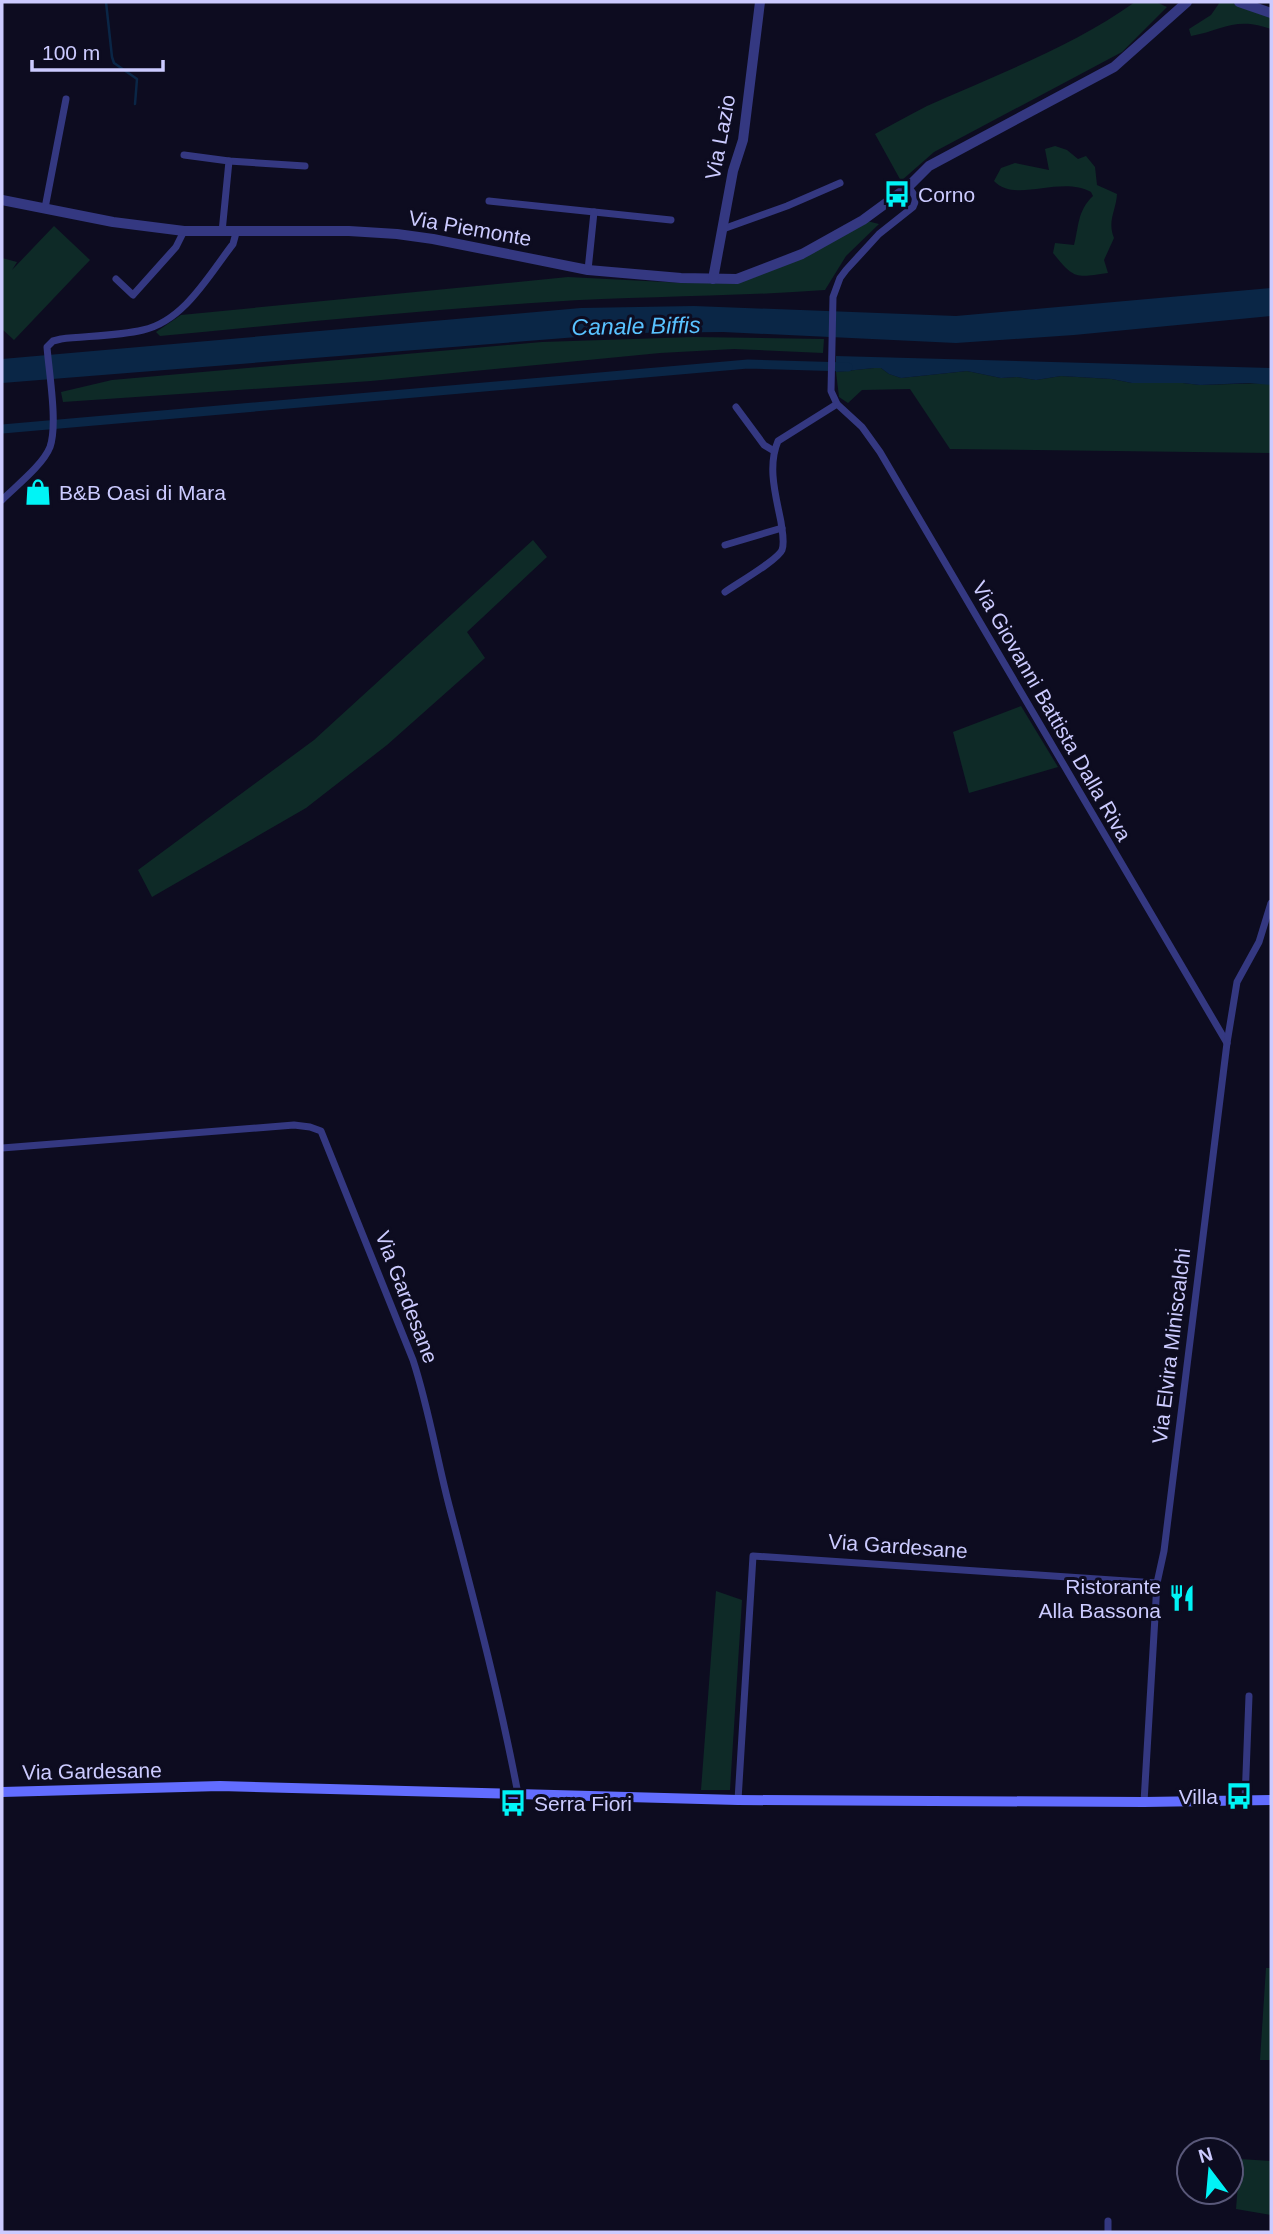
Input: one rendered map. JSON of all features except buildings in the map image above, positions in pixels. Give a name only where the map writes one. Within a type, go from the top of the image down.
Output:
[{"type":"main road","name":"Via Gardesane","points":[[2,1792],[220,1786],[738,1800],[1271,1800]]},
{"type":"street","name":"Via Lazio","points":[[713,279],[733,170],[743,140],[760,2]]},
{"type":"street","name":"Via Piemonte","points":[[2,200],[113,222],[184,231],[349,231],[397,234],[588,270],[668,277],[737,279],[802,254],[863,220],[908,187],[929,166],[1114,67],[1187,2]]},
{"type":"street","points":[[1239,2],[1271,13]]},
{"type":"street","points":[[45,208],[66,99]]},
{"type":"street","points":[[184,155],[305,166]]},
{"type":"street","points":[[222,232],[229,161]]},
{"type":"street","points":[[723,229],[840,183]]},
{"type":"street","points":[[725,592],[775,558],[782,550],[782,528],[773,481],[774,451],[783,437],[837,404],[831,391],[832,307],[836,286],[845,270],[879,234],[913,207],[915,196],[908,187]]},
{"type":"street","points":[[489,201],[671,220]]},
{"type":"street","points":[[588,270],[594,212]]},
{"type":"street","points":[[116,279],[134,295],[176,247],[184,231]]},
{"type":"street","points":[[2,500],[49,449],[54,431],[47,347],[53,341],[61,339],[144,330],[160,324],[184,307],[233,244],[236,233]]},
{"type":"street","name":"Via Giovanni Battista Dalla Riva","points":[[837,404],[862,427],[880,452],[1227,1043]]},
{"type":"street","points":[[736,407],[764,445],[774,451]]},
{"type":"street","points":[[724,545],[782,528]]},
{"type":"street","name":"Via Elvira Miniscalchi","points":[[1144,1802],[1157,1583],[1164,1551],[1227,1043],[1237,982],[1259,942],[1271,903]]},
{"type":"street","name":"Via Gardesane","points":[[2,1148],[294,1125],[321,1131],[422,1390],[492,1670],[518,1794]]},
{"type":"street","name":"Via Gardesane","points":[[738,1800],[753,1556],[1157,1583]]},
{"type":"street","points":[[1245,1800],[1249,1696]]},
{"type":"street","points":[[1108,2221],[1108,2232]]},
{"type":"green space","points":[[1135,2],[1156,2],[1167,7],[1122,52],[934,152],[901,181],[875,134],[927,106],[1086,33]]},
{"type":"green space","points":[[1220,2],[1230,2],[1271,16],[1271,29],[1239,24],[1191,36],[1189,29],[1211,15]]},
{"type":"green space","points":[[1055,146],[1067,150],[1078,159],[1086,156],[1095,167],[1097,185],[1117,194],[1112,221],[1114,238],[1104,260],[1108,273],[1076,275],[1053,253],[1055,243],[1074,245],[1081,213],[1093,196],[1091,192],[1066,186],[1014,190],[994,181],[1001,168],[1015,163],[1049,170],[1045,149]]},
{"type":"green space","points":[[867,221],[879,224],[846,256],[825,290],[548,302],[160,336],[156,332],[181,315],[568,277],[685,283],[738,282]]},
{"type":"green space","points":[[54,226],[90,260],[14,340],[2,329],[2,258],[17,262],[12,270]]},
{"type":"green space","points":[[694,337],[824,339],[823,353],[734,349],[660,353],[371,381],[63,402],[61,392],[112,380],[542,342]]},
{"type":"green space","points":[[881,368],[901,378],[967,371],[1001,378],[1036,380],[1061,376],[1132,383],[1266,383],[1271,385],[1271,453],[950,449],[910,389],[862,390],[848,403],[839,397],[836,372]]},
{"type":"green space","points":[[533,540],[547,557],[467,632],[485,658],[387,745],[306,808],[152,897],[138,870],[314,740]]},
{"type":"green space","points":[[1021,706],[1058,767],[969,793],[953,732]]},
{"type":"green space","points":[[716,1591],[742,1600],[730,1790],[701,1790]]},
{"type":"green space","points":[[1266,1968],[1271,1968],[1271,2060],[1260,2060]]},
{"type":"green space","points":[[1245,2159],[1271,2161],[1271,2215],[1236,2209],[1236,2206],[1245,2206]]},
{"type":"water","name":"Canale Biffis","points":[[1271,288],[1271,316],[1074,335],[956,343],[723,332],[628,333],[2,383],[2,359],[581,308],[694,306],[956,316]]},
{"type":"water","points":[[836,356],[1271,368],[1271,385],[1132,383],[1061,376],[1036,380],[1001,378],[967,371],[901,378],[881,368],[836,372]]},
{"type":"waterway","points":[[106,2],[112,57],[114,63],[137,79],[135,104]]},
{"type":"waterway","points":[[2,429],[748,364],[848,367]]},
{"type":"place","name":"Corno","points":[[897,194]]},
{"type":"place","name":"B&B Oasi di Mara","points":[[38,492]]},
{"type":"place","name":"Ristorante Alla Bassona","points":[[1182,1598]]},
{"type":"place","name":"Villa","points":[[1239,1796]]},
{"type":"place","name":"Serra Fiori","points":[[513,1803]]}]
